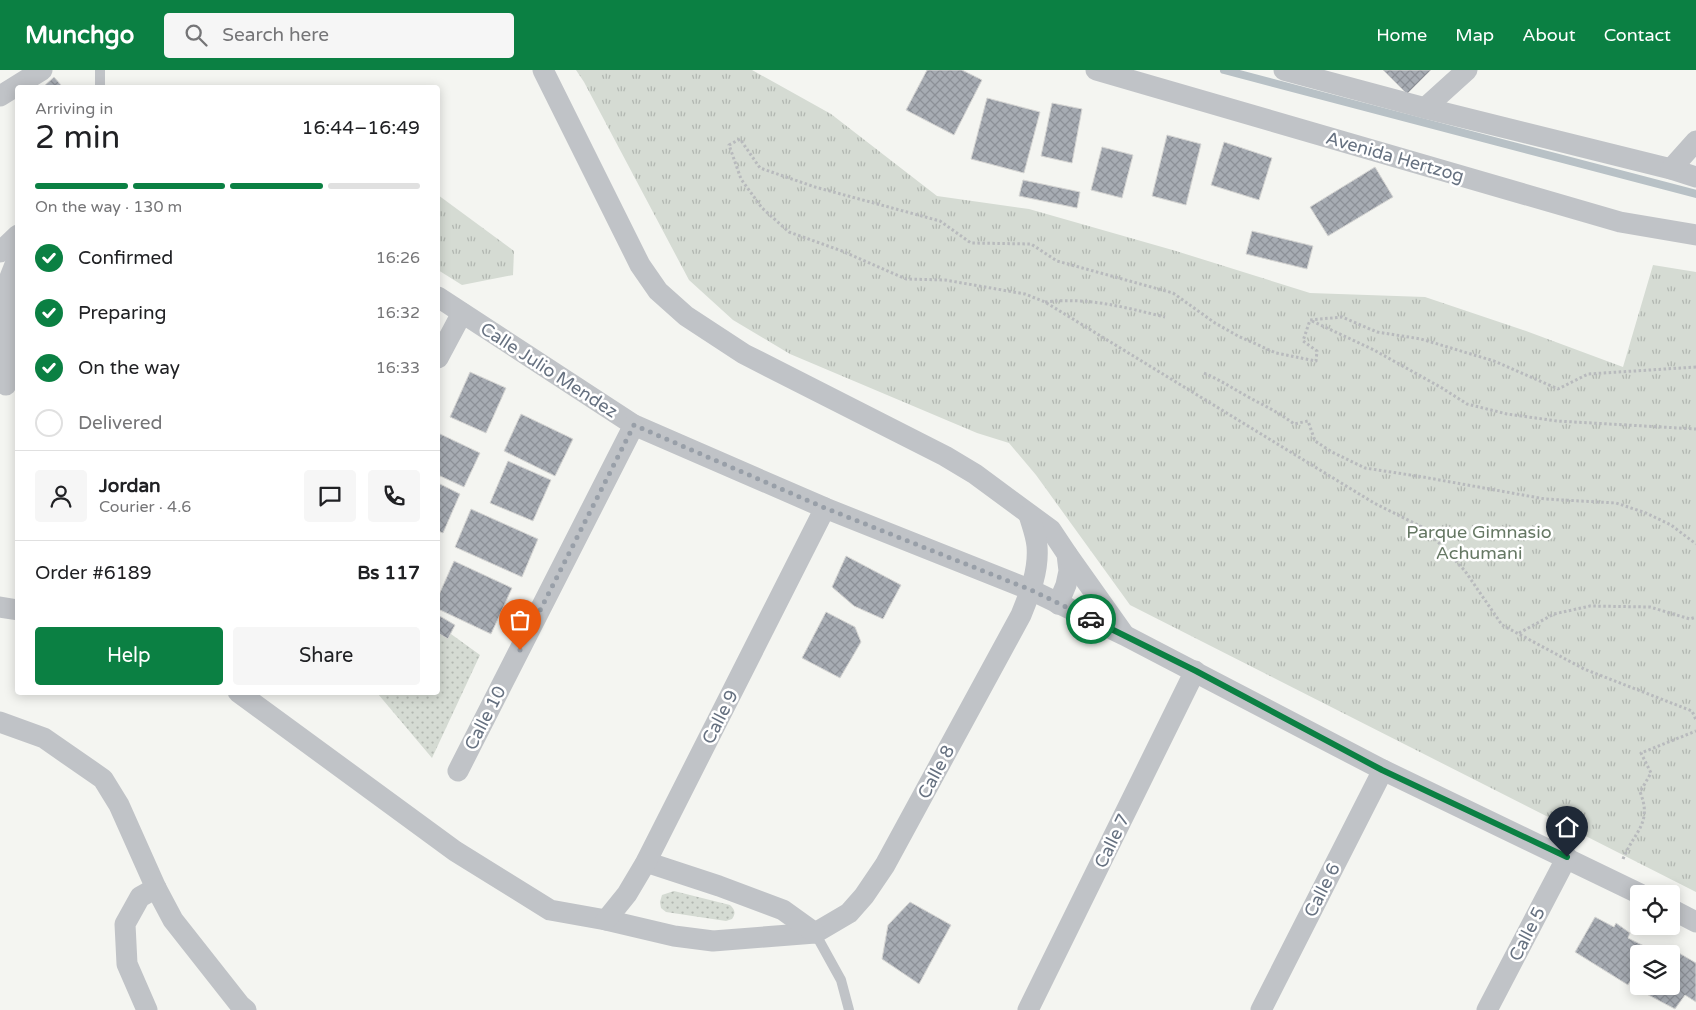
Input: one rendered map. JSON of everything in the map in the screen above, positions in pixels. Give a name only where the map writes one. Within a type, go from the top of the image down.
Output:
[{"type":"street","points":[[18,85],[42,70]]},
{"type":"street","points":[[543,70],[640,265],[658,291],[686,316],[744,354],[945,456],[975,474],[1041,522],[1051,530],[1124,635]]},
{"type":"street","name":"Avenida Hertzog","points":[[1096,70],[1620,222],[1696,235]]},
{"type":"street","points":[[1284,70],[1696,177]]},
{"type":"street","points":[[1425,108],[1467,70]]},
{"type":"street","points":[[0,96],[15,87]]},
{"type":"street","points":[[1671,169],[1696,141]]},
{"type":"street","points":[[0,252],[15,237]]},
{"type":"street","points":[[8,387],[5,331],[7,285],[15,265]]},
{"type":"street","name":"Calle Julio Mendez","points":[[440,298],[634,425],[825,508],[1031,590],[1196,671],[1382,770],[1630,889]]},
{"type":"street","points":[[440,354],[462,313]]},
{"type":"street","name":"Calle 10","points":[[458,771],[634,425]]},
{"type":"street","name":"Calle 9","points":[[606,920],[627,894],[646,862],[825,508]]},
{"type":"street","name":"Calle 8","points":[[815,933],[849,913],[864,896],[885,865],[1021,615],[1031,590],[1037,557],[1037,544],[1029,515]]},
{"type":"street","points":[[1058,604],[1069,570],[1068,554]]},
{"type":"street","points":[[0,607],[15,610]]},
{"type":"street","name":"Calle 7","points":[[1028,1010],[1196,671]]},
{"type":"street","points":[[242,695],[455,851],[550,910],[606,920],[674,936],[713,941],[815,933]]},
{"type":"street","points":[[0,722],[44,738],[103,779],[119,805],[156,888],[173,920],[240,1005],[246,1010]]},
{"type":"street","name":"Calle 6","points":[[1261,1010],[1382,770]]},
{"type":"street","name":"Calle 5","points":[[1487,1010],[1567,857]]},
{"type":"street","points":[[646,862],[720,886],[783,910],[815,933]]},
{"type":"street","points":[[147,1010],[127,964],[125,924],[140,897],[156,888]]},
{"type":"street","points":[[1680,914],[1696,922]]},
{"type":"lane","points":[[100,70],[100,85]]},
{"type":"lane","points":[[815,933],[841,980],[848,1010]]},
{"type":"path","points":[[1310,320],[1303,341],[1318,351],[1316,361],[1276,353],[1215,323],[1173,293],[1057,261],[1031,244],[971,243],[940,221],[815,187],[760,168],[740,138],[729,145],[741,179],[762,208],[789,232],[906,279],[945,280],[964,283],[1025,294],[1045,302],[1366,498],[1426,529],[1465,571],[1502,625],[1584,669],[1692,711],[1696,720]]},
{"type":"path","points":[[1045,302],[1066,300],[1100,302],[1165,317]]},
{"type":"path","points":[[1310,320],[1342,317],[1377,332],[1421,339],[1494,361],[1558,389],[1588,374],[1696,367]]},
{"type":"path","points":[[1310,320],[1374,350],[1467,404],[1507,414],[1557,421],[1696,429]]},
{"type":"path","points":[[1204,373],[1228,384],[1281,414],[1294,424],[1308,421],[1315,441],[1332,452],[1365,468],[1545,499],[1616,503],[1646,513],[1671,525],[1696,544]]},
{"type":"path","points":[[1518,633],[1554,614],[1590,606],[1650,607],[1690,619],[1696,617]]},
{"type":"path","points":[[1615,881],[1624,856],[1644,820],[1645,805],[1640,792],[1651,773],[1641,753],[1696,730]]},
{"type":"green space","name":"Parque Gimnasio Achumani","points":[[576,70],[752,70],[831,114],[937,196],[1029,209],[1176,251],[1310,293],[1425,297],[1523,330],[1623,367],[1653,265],[1696,272],[1696,892],[1130,605],[1036,475],[1009,443],[977,433],[790,354],[733,320],[689,280]]},
{"type":"green space","points":[[440,196],[514,251],[513,275],[462,285],[440,271]]},
{"type":"green space","points":[[440,634],[448,639],[451,634],[480,655],[432,758],[379,695],[440,695]]},
{"type":"green space","points":[[674,891],[730,905],[734,910],[734,915],[732,919],[726,921],[666,912],[661,908],[662,895]]},
{"type":"building","points":[[927,70],[962,70],[982,80],[954,135],[906,110]]},
{"type":"building","points":[[1383,70],[1431,70],[1407,94]]},
{"type":"building","points":[[54,77],[61,85],[45,85]]},
{"type":"building","points":[[987,98],[1040,112],[1024,173],[971,159]]},
{"type":"building","points":[[1052,103],[1082,109],[1072,163],[1041,156]]},
{"type":"building","points":[[1167,135],[1201,144],[1186,205],[1152,196]]},
{"type":"building","points":[[1224,142],[1272,158],[1259,200],[1211,185]]},
{"type":"building","points":[[1102,147],[1133,155],[1122,198],[1091,190]]},
{"type":"building","points":[[1375,167],[1393,197],[1328,236],[1310,207]]},
{"type":"building","points":[[1023,180],[1080,192],[1077,208],[1019,196]]},
{"type":"building","points":[[1252,231],[1313,246],[1307,269],[1246,254]]},
{"type":"building","points":[[470,372],[506,388],[486,433],[450,417]]},
{"type":"building","points":[[521,414],[573,439],[555,476],[504,451]]},
{"type":"building","points":[[440,434],[480,453],[464,487],[440,476]]},
{"type":"building","points":[[508,461],[551,480],[533,521],[490,503]]},
{"type":"building","points":[[440,484],[460,494],[443,533],[440,532]]},
{"type":"building","points":[[471,509],[538,539],[522,577],[455,547]]},
{"type":"building","points":[[846,556],[901,585],[883,619],[854,606],[832,587]]},
{"type":"building","points":[[454,561],[512,588],[491,634],[440,610],[440,592]]},
{"type":"building","points":[[826,612],[855,627],[861,642],[840,678],[802,658]]},
{"type":"building","points":[[440,616],[455,625],[448,639],[440,634]]},
{"type":"building","points":[[910,902],[951,925],[919,984],[882,959],[888,925]]},
{"type":"building","points":[[1595,917],[1614,927],[1616,923],[1630,933],[1628,938],[1642,945],[1630,945],[1630,982],[1628,985],[1575,952]]},
{"type":"building","points":[[1680,954],[1696,963],[1696,1002],[1685,995],[1675,1009],[1648,995],[1680,995]]},
{"type":"waterway","points":[[1224,70],[1696,194]]},
{"type":"way so far","points":[[520,650],[634,425],[825,508],[1031,590],[1091,619]]},
{"type":"route","points":[[1091,619],[1196,671],[1382,770],[1567,857]]}]
